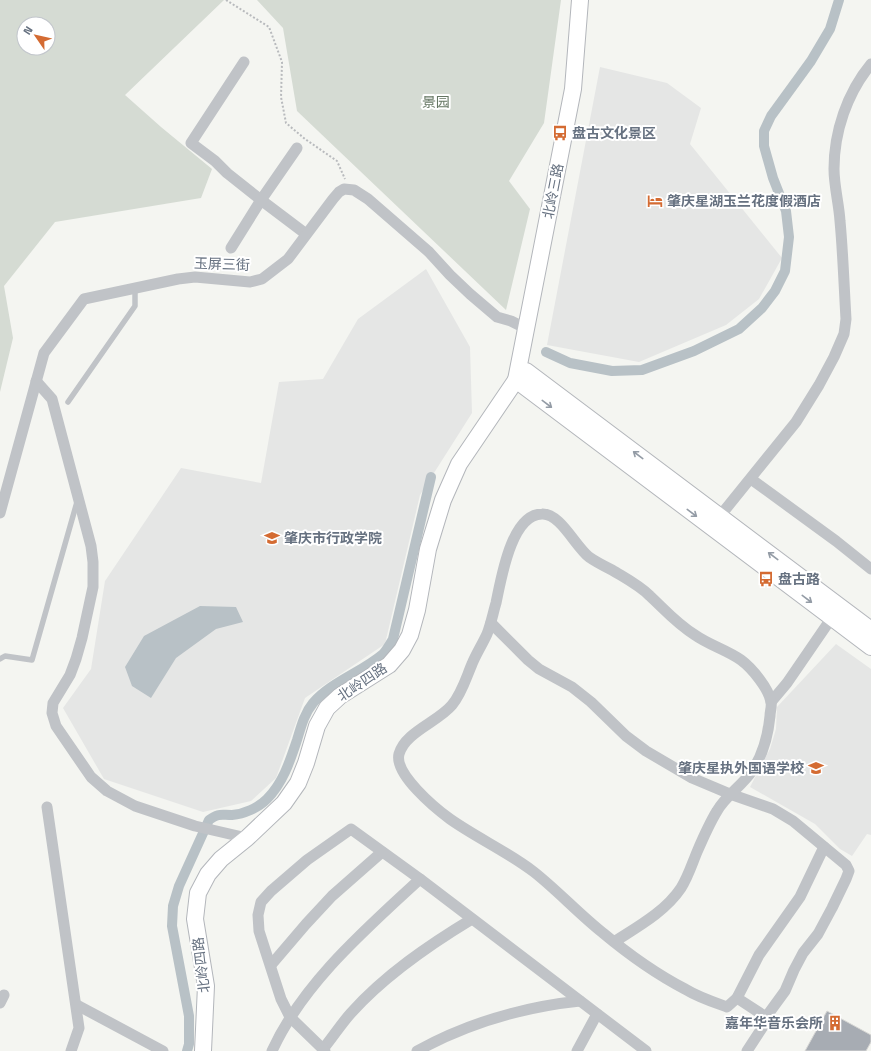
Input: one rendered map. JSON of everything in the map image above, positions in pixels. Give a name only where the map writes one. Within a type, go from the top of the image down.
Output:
[{"type":"street","name":"北岭三路","points":[[521,376],[525,328],[573,89],[580,0]]},
{"type":"street","name":"北岭三路","points":[[521,376],[563,192],[580,95],[587,41],[589,0]]},
{"type":"street","points":[[244,62],[191,143],[261,200],[306,234]]},
{"type":"street","points":[[720,516],[796,422],[819,385],[844,334],[846,311],[840,221],[834,170],[837,137],[843,112],[871,64]]},
{"type":"street","points":[[231,248],[261,200],[297,148]]},
{"type":"street","name":"玉屏三街","points":[[0,512],[44,353],[84,299],[178,279],[195,277],[250,282],[262,279],[288,258],[339,192],[344,189],[354,190],[368,200],[429,252],[470,294],[497,317],[511,321],[525,328]]},
{"type":"street","points":[[521,376],[836,612],[871,630]]},
{"type":"street","name":"北岭四路","points":[[203,1051],[206,986],[195,918],[198,893],[208,874],[221,860],[284,803],[298,783],[306,763],[316,726],[327,708],[340,696],[389,664],[402,650],[410,635],[417,610],[428,548],[443,500],[459,464],[521,376]]},
{"type":"street","points":[[36,381],[52,399],[91,546],[93,562],[93,586],[82,638],[70,675],[53,703],[52,713],[56,726],[91,777],[107,791],[135,806],[195,826],[247,838]]},
{"type":"street","points":[[751,479],[868,563]]},
{"type":"street","points":[[665,484],[720,516],[836,612],[871,647]]},
{"type":"street","points":[[614,942],[657,912],[674,898],[682,886],[706,831],[719,808],[730,794],[744,781],[761,756],[766,740],[771,702],[765,688],[745,662],[708,643],[679,624],[639,587],[588,557],[559,522],[552,516],[543,513],[536,515],[527,520],[519,529],[514,538],[508,553],[491,623],[460,693],[453,704],[443,714],[414,734],[400,752],[399,761],[402,770],[412,784],[438,809],[453,820],[533,871],[614,942],[686,990],[727,1007],[737,998],[759,955],[800,898],[824,847]]},
{"type":"street","points":[[771,702],[787,683],[836,612]]},
{"type":"street","points":[[491,623],[528,660],[539,669],[566,684],[591,702],[626,736],[646,751],[692,778],[730,794],[773,809],[793,821],[846,864],[849,871],[846,879],[818,934],[797,964],[785,991],[766,1017],[764,1025],[747,1051]]},
{"type":"street","points":[[47,807],[79,1028],[71,1051]]},
{"type":"street","points":[[472,919],[444,935],[408,961],[378,986],[351,1013],[324,1050],[290,1017],[281,999],[259,931],[258,915],[261,902],[271,891],[307,860],[351,829],[420,879],[646,1051]]},
{"type":"street","points":[[271,965],[332,896],[382,852]]},
{"type":"street","points":[[272,1051],[279,1035],[290,1017],[324,974],[381,915],[420,879]]},
{"type":"street","points":[[737,998],[766,1017]]},
{"type":"street","points":[[417,1051],[441,1038],[475,1024],[516,1012],[552,1004],[580,1001]]},
{"type":"street","points":[[76,1005],[163,1051]]},
{"type":"street","points":[[577,1051],[597,1014]]},
{"type":"lane","points":[[68,402],[135,306],[135,288]]},
{"type":"lane","points":[[0,659],[5,656],[32,660],[78,498]]},
{"type":"path","points":[[226,0],[269,27],[282,62],[281,97],[286,123],[305,139],[336,161],[347,184]]},
{"type":"shaded area","name":"肇庆星湖玉兰花度假酒店","points":[[600,67],[667,83],[701,108],[690,144],[782,258],[759,299],[726,325],[639,362],[547,345]]},
{"type":"shaded area","name":"肇庆市行政学院","points":[[426,269],[470,347],[472,413],[420,495],[385,644],[305,698],[276,778],[251,801],[203,812],[104,779],[63,708],[91,669],[105,581],[181,468],[261,483],[279,382],[323,379],[358,319]]},
{"type":"shaded area","points":[[200,606],[236,607],[243,622],[216,629],[176,658],[151,698],[132,686],[125,667],[144,636]]},
{"type":"shaded area","name":"肇庆星执外国语学校","points":[[836,644],[871,669],[871,835],[867,834],[852,856],[840,849],[815,824],[750,787],[770,749],[776,729],[777,707]]},
{"type":"green space","points":[[0,0],[224,0],[125,95],[212,169],[201,198],[55,222],[4,286],[13,338],[0,392]]},
{"type":"green space","name":"景园","points":[[257,0],[561,0],[544,123],[509,181],[530,209],[506,310],[297,111],[283,28]]},
{"type":"building","name":"嘉年华音乐会所","points":[[827,1011],[871,1035],[871,1042],[866,1051],[805,1051]]},
{"type":"waterway","points":[[546,352],[570,363],[612,371],[642,370],[694,351],[739,329],[762,308],[775,291],[785,271],[789,237],[786,211],[773,178],[764,146],[764,131],[771,116],[811,61],[830,29],[839,0]]},
{"type":"waterway","points":[[187,1051],[189,1044],[189,1016],[172,926],[173,906],[179,886],[209,820],[218,815],[232,815],[246,812],[255,808],[267,799],[282,779],[292,756],[303,721],[313,703],[329,689],[383,654],[393,639],[431,477]]},
{"type":"place","name":"盘古文化景区","points":[[560,133]]},
{"type":"place","name":"肇庆星湖玉兰花度假酒店","points":[[655,201]]},
{"type":"place","name":"肇庆市行政学院","points":[[272,538]]},
{"type":"place","name":"盘古路","points":[[766,579]]},
{"type":"place","name":"肇庆星执外国语学校","points":[[816,768]]},
{"type":"place","name":"嘉年华音乐会所","points":[[835,1023]]}]
